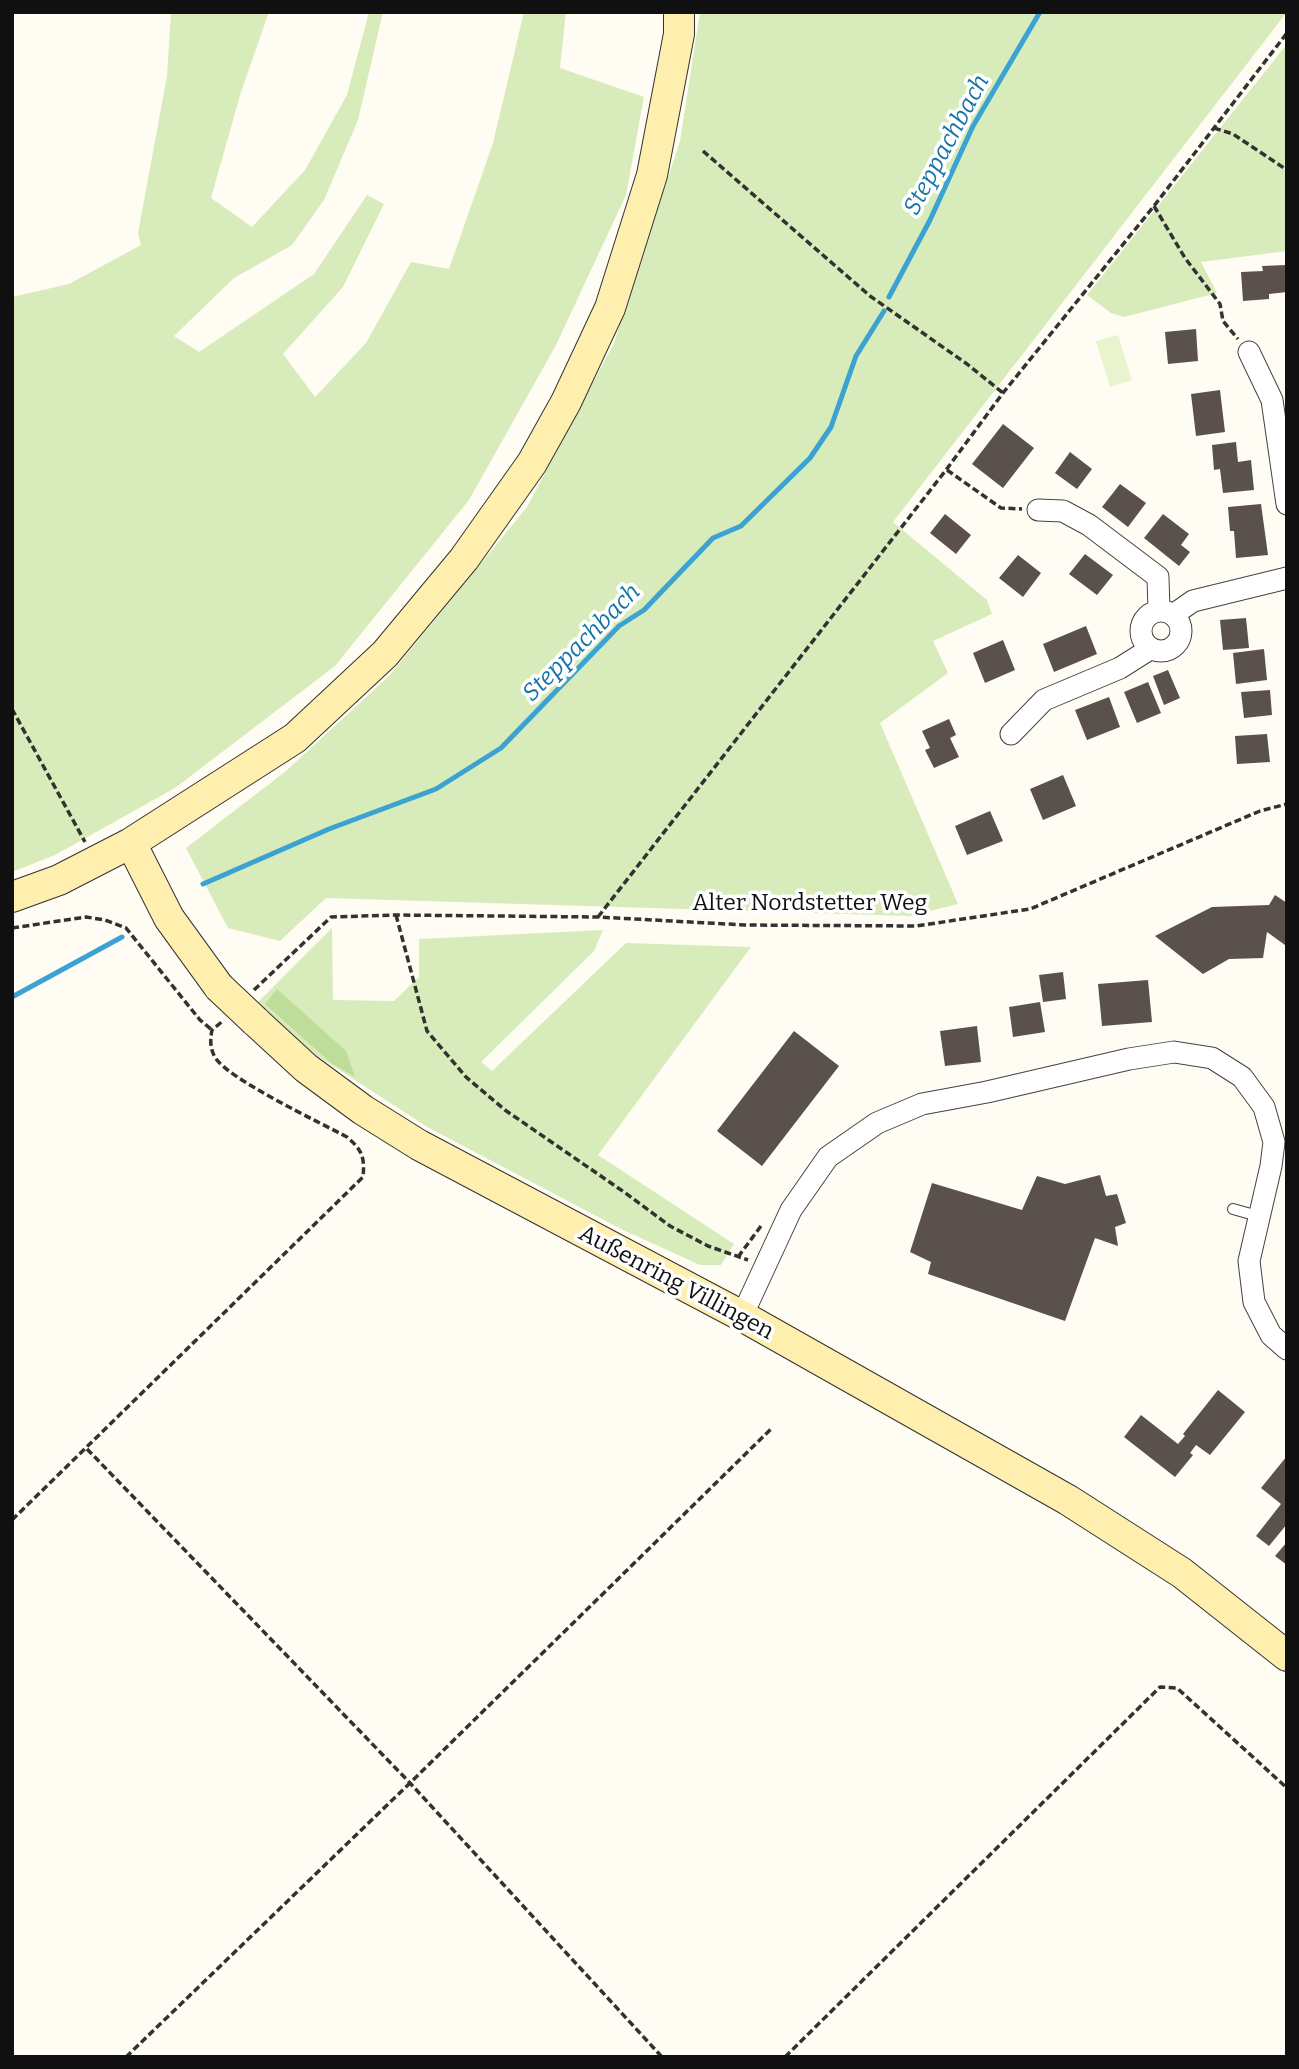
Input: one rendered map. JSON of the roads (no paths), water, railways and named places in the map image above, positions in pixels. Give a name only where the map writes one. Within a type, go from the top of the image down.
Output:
[{"type":"street","points":[[12,897],[58,880],[131,843],[295,738],[386,653],[464,559],[532,463],[566,402],[611,308],[652,175],[678,34],[679,12]]},
{"type":"street","points":[[1249,352],[1272,400],[1287,504]]},
{"type":"street","points":[[1038,510],[1063,512],[1090,525],[1158,577],[1166,613],[1181,626],[1181,633],[1176,645],[1164,652],[1150,649],[1142,639],[1141,627],[1147,616],[1166,613],[1193,601],[1287,578]]},
{"type":"street","points":[[1011,734],[1044,700],[1120,668],[1150,649]]},
{"type":"street","name":"Außenring Villingen","points":[[131,843],[169,918],[241,1019],[363,1110],[419,1145],[742,1317],[1069,1500],[1182,1573],[1287,1656]]},
{"type":"street","points":[[742,1317],[798,1200],[828,1157],[877,1123],[922,1104],[1129,1059],[1174,1052],[1212,1058],[1242,1077],[1264,1107],[1274,1142],[1249,1261],[1254,1302],[1271,1335],[1287,1349]]},
{"type":"lane","points":[[1233,1209],[1258,1216]]},
{"type":"waterway","name":"Steppachbach","points":[[889,297],[930,220],[973,126],[1040,12]]},
{"type":"waterway","name":"Steppachbach","points":[[203,884],[329,829],[436,789],[501,748],[619,626],[644,610],[713,538],[741,526],[810,458],[831,427],[856,356],[884,311]]},
{"type":"waterway","name":"Steppachbach","points":[[12,997],[122,937]]}]
